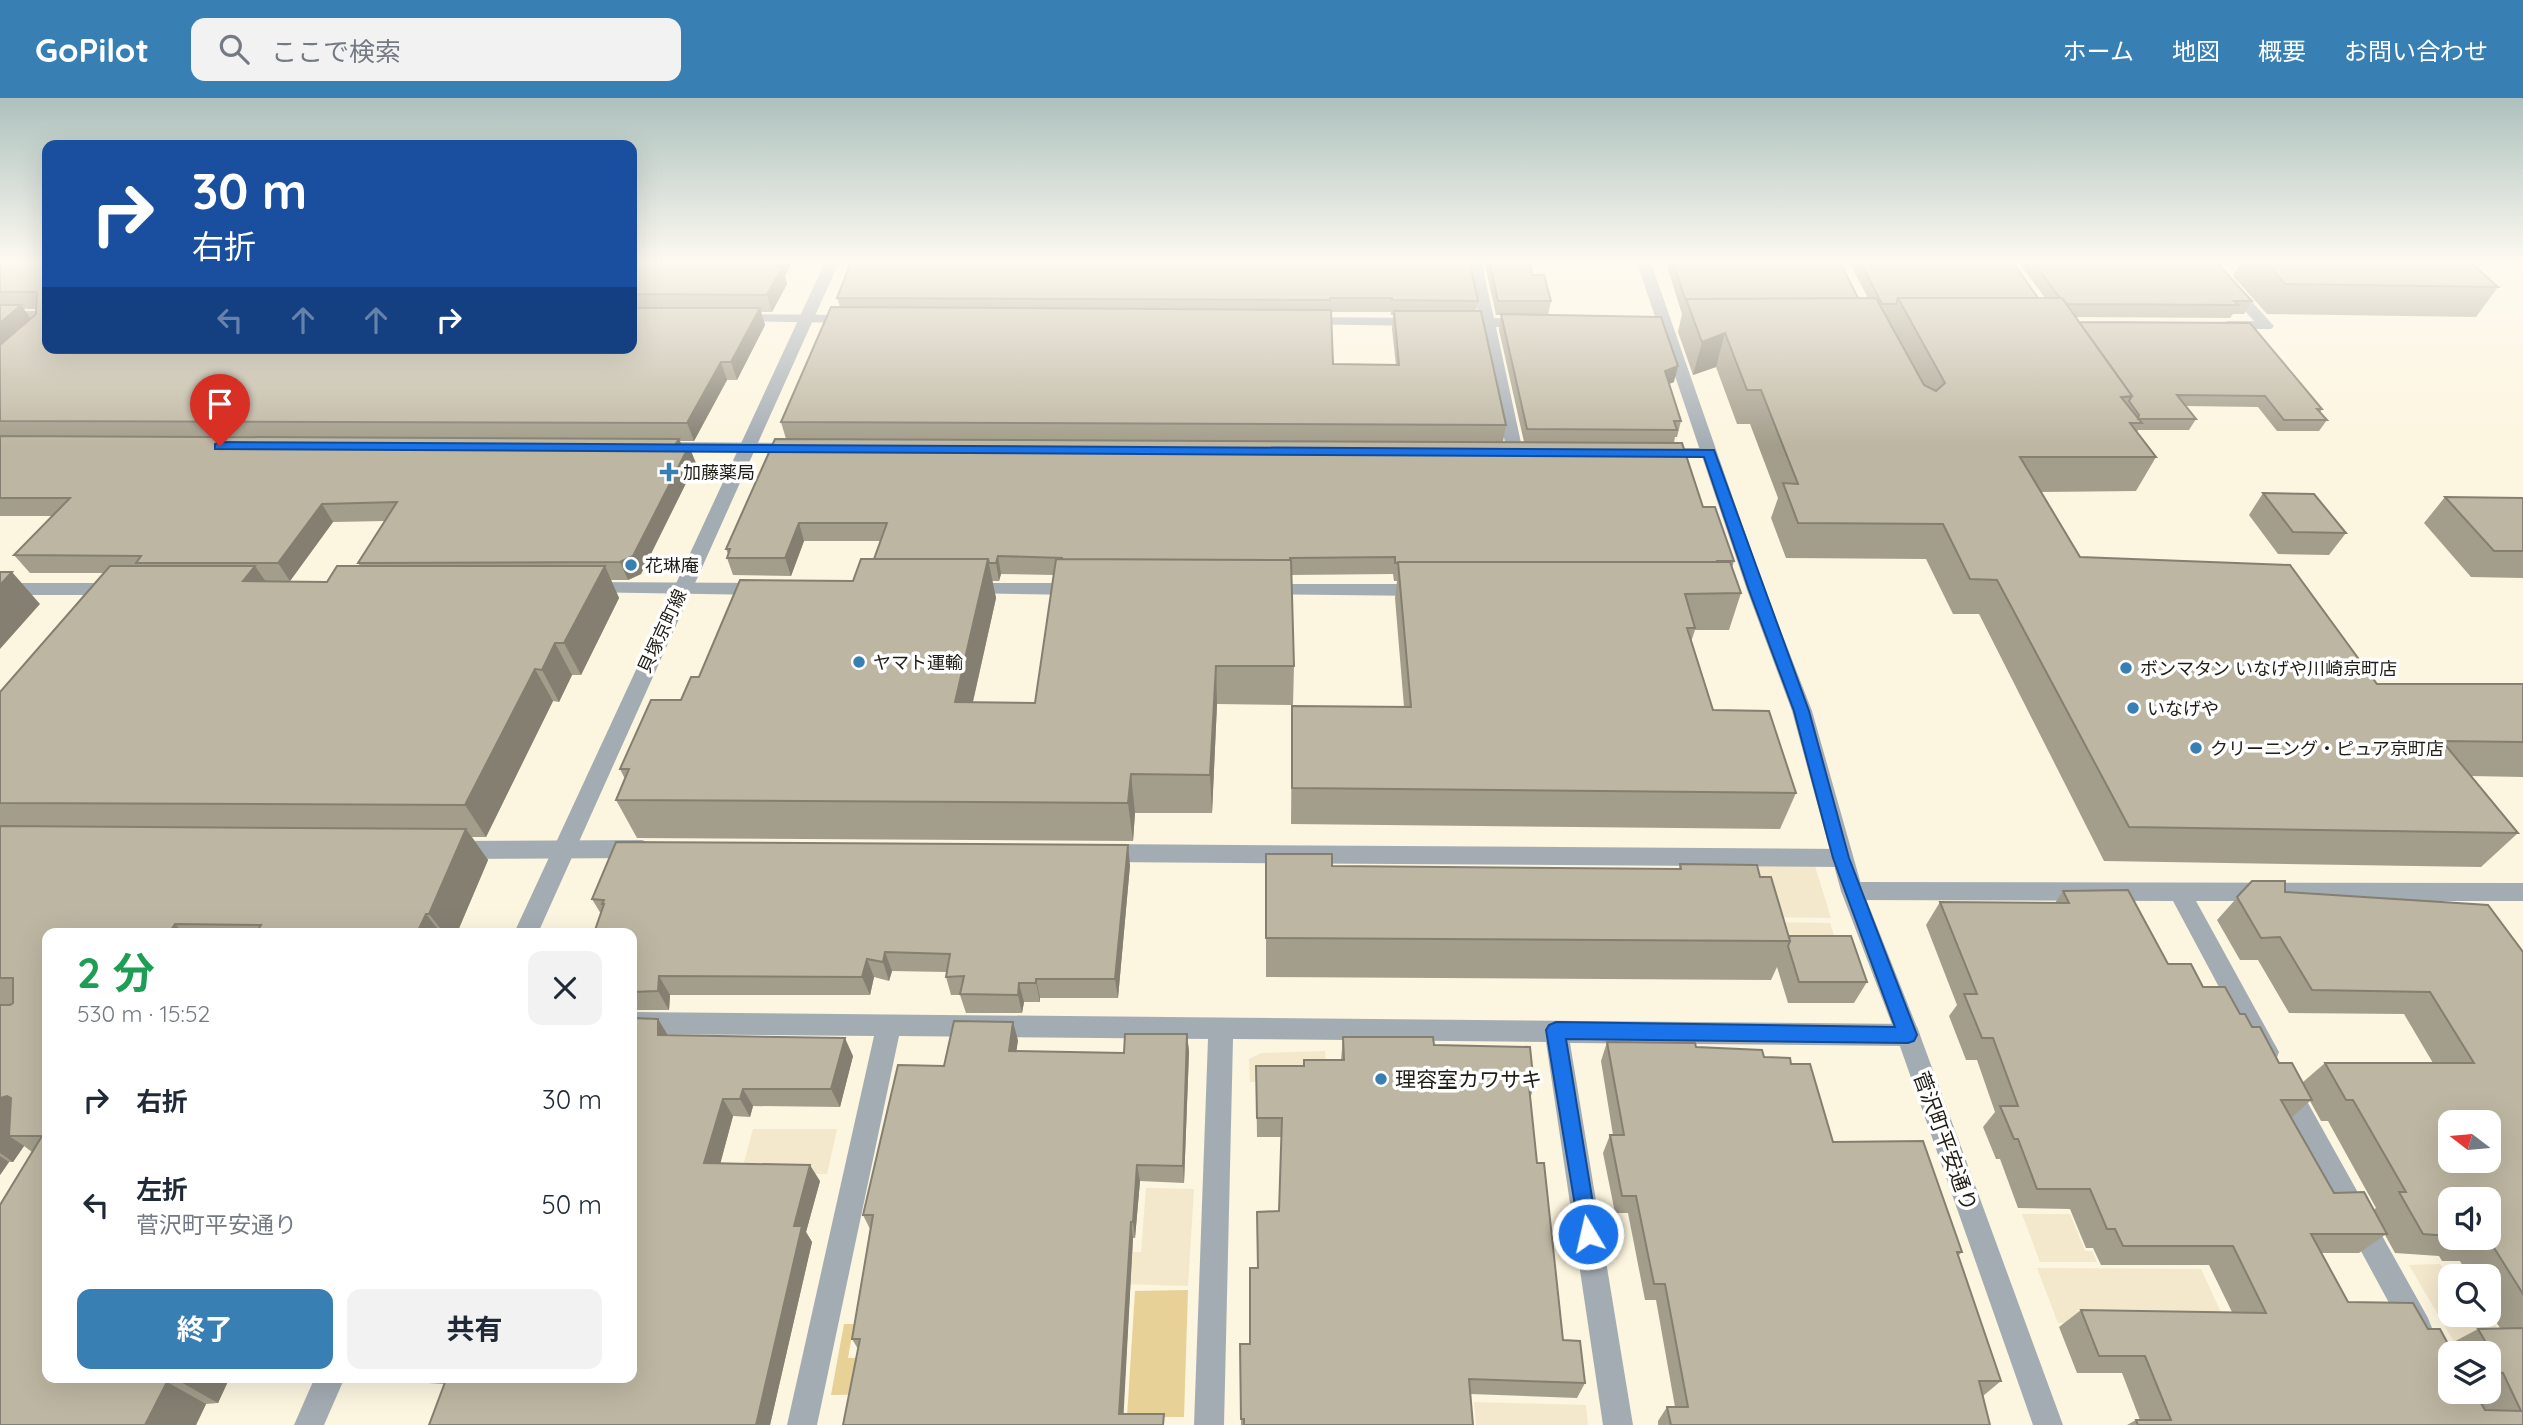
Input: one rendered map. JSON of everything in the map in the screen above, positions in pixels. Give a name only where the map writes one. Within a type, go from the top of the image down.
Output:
[{"type":"street","name":"貝塚京町線","points":[[528,928],[804,322]]},
{"type":"street","points":[[1381,322],[1542,323]]},
{"type":"street","name":"菅沢町平安通り","points":[[1664,322],[1709,453],[1749,590],[1802,711],[1852,891],[1908,1035],[2048,1425]]},
{"type":"street","points":[[2212,326],[2266,326],[2262,322]]},
{"type":"street","points":[[1488,323],[1515,452]]},
{"type":"street","points":[[646,447],[815,448]]},
{"type":"street","points":[[1640,453],[1709,453]]},
{"type":"street","points":[[0,589],[140,589]]},
{"type":"street","points":[[573,589],[785,589]]},
{"type":"street","points":[[952,589],[1090,589]]},
{"type":"street","points":[[1243,590],[1437,590]]},
{"type":"street","points":[[437,849],[664,849]]},
{"type":"street","points":[[1079,852],[1841,858]]},
{"type":"street","points":[[1852,891],[2523,892]]},
{"type":"street","points":[[2179,891],[2430,1351]]},
{"type":"street","points":[[2461,892],[2476,913]]},
{"type":"street","points":[[637,1023],[1908,1035]]},
{"type":"street","points":[[802,1425],[889,1025]]},
{"type":"street","points":[[1209,1425],[1221,1028]]},
{"type":"street","points":[[1556,1030],[1618,1425]]},
{"type":"street","points":[[309,1425],[327,1383]]},
{"type":"shaded area","points":[[1742,865],[1815,866],[1831,918],[1756,917]]},
{"type":"shaded area","points":[[1758,922],[1830,923],[1839,950],[1766,950]]},
{"type":"shaded area","points":[[1325,1051],[1327,1075],[1299,1081],[1250,1082],[1249,1059],[1261,1053]]},
{"type":"shaded area","points":[[753,1129],[837,1129],[827,1174],[741,1173]]},
{"type":"shaded area","points":[[1146,1188],[1194,1189],[1188,1286],[1121,1284],[1124,1252],[1141,1252]]},
{"type":"shaded area","points":[[2022,1214],[2070,1214],[2085,1251],[2092,1251],[2097,1262],[2040,1262]]},
{"type":"shaded area","points":[[2438,1264],[2438,1315],[2409,1265]]},
{"type":"shaded area","points":[[2037,1268],[2201,1269],[2226,1323],[2058,1323]]},
{"type":"shaded area","points":[[1188,1290],[1184,1417],[1127,1417],[1135,1291]]},
{"type":"shaded area","points":[[844,1324],[854,1324],[848,1358],[897,1357],[891,1394],[831,1395]]},
{"type":"shaded area","points":[[2445,1327],[2496,1327],[2505,1341],[2501,1341],[2453,1341]]},
{"type":"shaded area","points":[[1474,1402],[1586,1405],[1588,1425],[1476,1425]]},
{"type":"building","points":[[27,322],[42,322],[42,354],[637,354],[637,322],[753,322],[731,362],[721,362],[687,423],[0,421],[0,345]]},
{"type":"building","points":[[825,322],[1331,322],[1333,364],[1399,365],[1395,322],[1483,322],[1506,425],[781,422]]},
{"type":"building","points":[[1503,322],[1663,322],[1678,366],[1665,371],[1681,421],[1674,421],[1677,430],[1527,429]]},
{"type":"building","points":[[1695,322],[1889,322],[1924,385],[1936,391],[1945,383],[1911,322],[2079,322],[2132,396],[2121,397],[2142,423],[2130,423],[2156,457],[2020,457],[2080,557],[2290,565],[2377,684],[2523,684],[2523,742],[2442,741],[2518,833],[2129,827],[1997,580],[1970,579],[1943,524],[1798,523],[1783,483],[1798,484],[1761,390],[1747,390],[1725,333],[1702,342]]},
{"type":"building","points":[[2079,322],[2250,323],[2322,409],[2317,409],[2327,420],[2284,420],[2265,396],[2177,395],[2196,419],[2138,419],[2139,415],[2129,401],[2132,396]]},
{"type":"building","points":[[0,436],[679,439],[675,445],[689,446],[633,556],[620,562],[358,563],[397,502],[322,504],[278,563],[136,563],[141,556],[14,555],[70,498],[0,498]]},
{"type":"building","points":[[775,439],[1682,443],[1703,507],[1715,507],[1734,561],[1395,563],[1395,557],[1290,560],[1062,559],[998,556],[996,563],[989,563],[988,559],[874,559],[887,523],[799,523],[785,558],[727,558],[730,549],[726,549]]},
{"type":"building","points":[[2263,493],[2314,494],[2346,533],[2293,532]]},
{"type":"building","points":[[2445,497],[2523,498],[2523,551],[2494,551]]},
{"type":"building","points":[[861,559],[988,559],[955,702],[1035,703],[1056,559],[1291,560],[1294,666],[1216,666],[1210,775],[1131,774],[1128,803],[616,800],[629,769],[620,769],[651,700],[681,700],[691,677],[699,677],[740,580],[853,581]]},
{"type":"building","points":[[1398,562],[1730,562],[1741,593],[1685,594],[1695,628],[1687,628],[1713,710],[1769,711],[1796,793],[1292,788],[1292,706],[1411,707]]},
{"type":"building","points":[[110,566],[255,566],[243,581],[327,582],[337,566],[605,566],[564,643],[555,643],[542,670],[535,669],[465,805],[0,803],[0,692]]},
{"type":"building","points":[[0,572],[12,572],[0,585]]},
{"type":"building","points":[[0,826],[466,829],[429,914],[426,914],[419,928],[259,928],[261,925],[175,924],[172,928],[42,928],[42,1136],[9,1136],[11,1098],[0,1098],[0,1005],[13,1003],[13,978],[0,978]]},
{"type":"building","points":[[616,842],[1128,845],[1115,979],[1036,979],[1036,983],[1019,983],[1018,995],[960,994],[964,976],[946,977],[950,954],[885,952],[883,962],[867,959],[862,977],[659,976],[658,991],[637,992],[637,928],[596,928],[604,900],[592,899]]},
{"type":"building","points":[[1266,854],[1332,854],[1332,866],[1681,869],[1680,864],[1757,865],[1760,877],[1771,877],[1790,941],[1266,938]]},
{"type":"building","points":[[2252,881],[2285,881],[2285,892],[2488,905],[2523,952],[2523,1294],[2495,1250],[2501,1250],[2501,1187],[2438,1187],[2438,1235],[2423,1234],[2399,1192],[2406,1192],[2353,1100],[2346,1100],[2325,1063],[2474,1063],[2430,992],[2312,990],[2280,937],[2261,938],[2237,897]]},
{"type":"building","points":[[2128,890],[2168,964],[2191,964],[2203,987],[2225,987],[2240,1014],[2245,1014],[2252,1027],[2260,1027],[2279,1063],[2292,1063],[2312,1100],[2281,1100],[2334,1193],[2364,1192],[2387,1234],[2311,1234],[2348,1302],[2413,1303],[2428,1329],[2440,1329],[2446,1341],[2438,1341],[2438,1404],[2482,1404],[2485,1410],[2521,1411],[2501,1373],[2501,1341],[2485,1341],[2478,1329],[2523,1328],[2523,1425],[2138,1425],[2136,1420],[2171,1420],[2145,1356],[2099,1356],[2081,1310],[2266,1313],[2233,1246],[2123,1246],[2115,1229],[2107,1229],[2090,1189],[2037,1189],[2018,1139],[2014,1139],[2000,1106],[2018,1106],[1993,1038],[1982,1038],[1964,994],[1977,994],[1940,902],[2069,903],[2063,891]]},
{"type":"building","points":[[1789,936],[1851,936],[1867,982],[1799,982],[1788,946]]},
{"type":"building","points":[[637,1018],[658,1019],[658,1035],[845,1038],[831,1089],[743,1089],[740,1099],[723,1099],[704,1163],[810,1165],[794,1226],[802,1226],[756,1425],[429,1425],[445,1383],[637,1383]]},
{"type":"building","points":[[954,1021],[1013,1022],[1009,1051],[1124,1053],[1125,1034],[1187,1034],[1183,1166],[1137,1165],[1119,1414],[1164,1414],[1163,1425],[843,1425],[860,1339],[852,1339],[873,1215],[863,1215],[898,1065],[944,1066]]},
{"type":"building","points":[[1343,1037],[1433,1037],[1434,1045],[1530,1047],[1534,1086],[1529,1086],[1537,1163],[1544,1163],[1563,1340],[1580,1341],[1585,1383],[1469,1379],[1473,1425],[1244,1425],[1244,1419],[1241,1419],[1240,1344],[1250,1344],[1250,1268],[1258,1268],[1257,1212],[1279,1211],[1282,1118],[1257,1118],[1256,1066],[1304,1066],[1304,1060],[1344,1060]]},
{"type":"building","points":[[1607,1042],[1695,1043],[1696,1047],[1762,1050],[1764,1057],[1790,1058],[1791,1064],[1810,1064],[1833,1142],[1923,1141],[1962,1252],[1957,1252],[2001,1381],[1979,1381],[1990,1425],[1671,1425],[1667,1407],[1688,1407],[1665,1284],[1654,1284],[1636,1196],[1622,1196],[1610,1135],[1624,1135]]},
{"type":"building","points":[[42,1136],[42,1383],[166,1383],[145,1425],[0,1425],[0,1205]]},
{"type":"place","name":"加藤薬局","points":[[669,472]]},
{"type":"place","name":"花琳庵","points":[[631,565]]},
{"type":"place","name":"ヤマト運輸","points":[[859,662]]},
{"type":"place","name":"ボンマタン いなげや川崎京町店","points":[[2126,668]]},
{"type":"place","name":"いなげや","points":[[2133,708]]},
{"type":"place","name":"クリーニング・ピュア京町店","points":[[2196,748]]},
{"type":"place","name":"理容室カワサキ","points":[[1381,1079]]},
{"type":"route","points":[[220,446],[1709,453],[1756,590],[1802,711],[1852,891],[1908,1035],[1556,1030],[1588,1234]]}]
